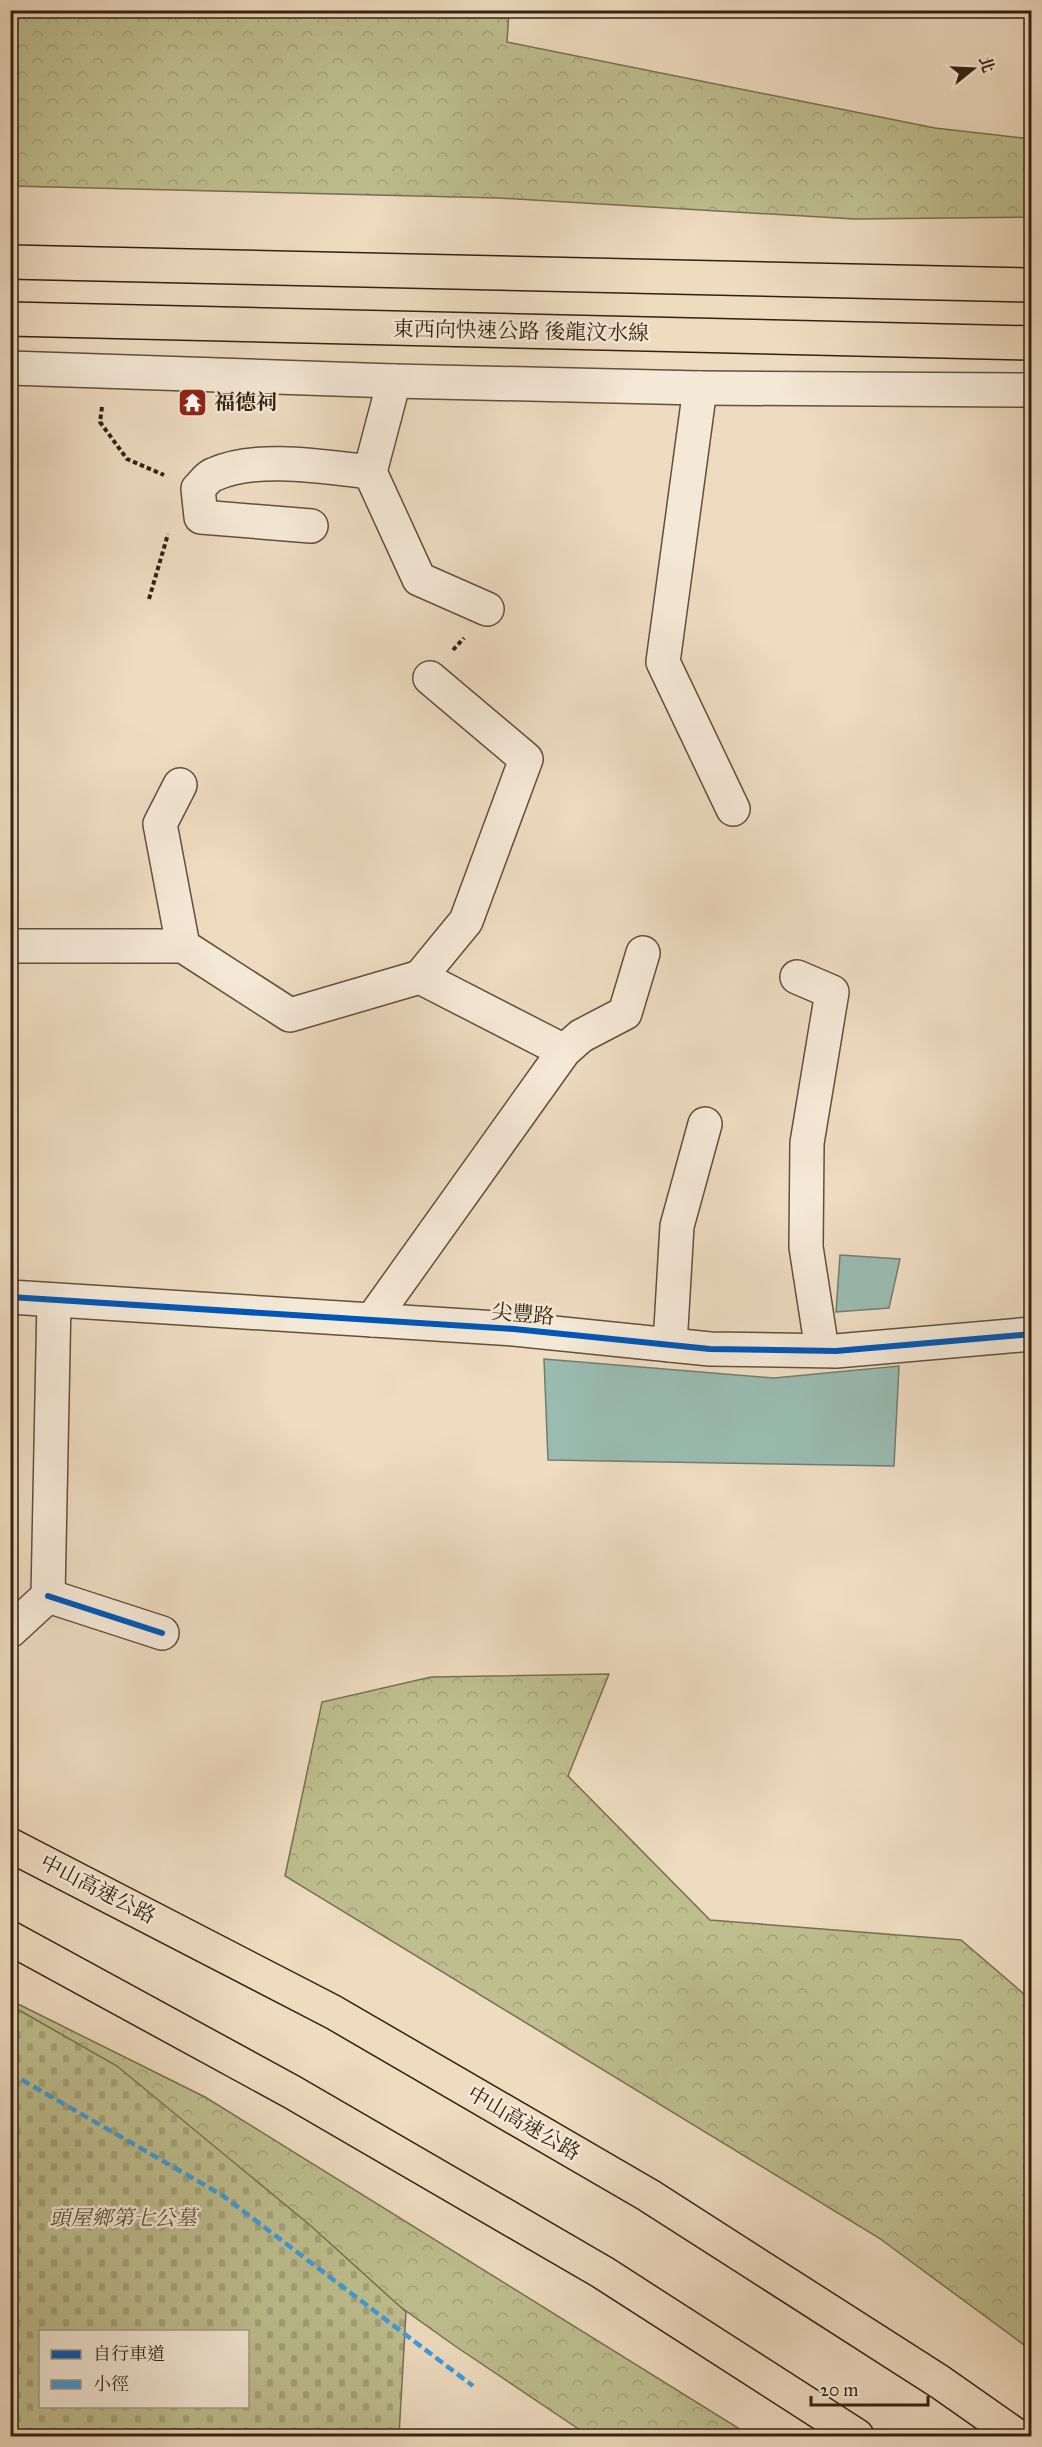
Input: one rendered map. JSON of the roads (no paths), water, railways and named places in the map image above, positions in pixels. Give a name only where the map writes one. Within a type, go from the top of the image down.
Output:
[{"type":"highway","points":[[10,262],[1032,285]]},
{"type":"highway","name":"東西向快速公路 後龍汶水線","points":[[10,319],[1032,343]]},
{"type":"highway","name":"中山高速公路","points":[[10,1845],[333,2012],[648,2194],[940,2382],[1017,2436]]},
{"type":"highway","points":[[10,1938],[292,2092],[602,2272],[857,2436]]},
{"type":"street","points":[[10,368],[394,381],[700,388],[1032,390]]},
{"type":"street","points":[[394,381],[370,472],[419,579],[487,609]]},
{"type":"street","points":[[700,388],[663,662],[733,809]]},
{"type":"street","points":[[311,525],[201,517],[198,489],[212,474],[241,465],[312,466],[370,472]]},
{"type":"street","points":[[11,946],[183,946],[290,1015],[420,977],[466,921],[526,759],[430,678]]},
{"type":"street","points":[[180,785],[160,824],[183,946]]},
{"type":"street","points":[[372,1320],[564,1051],[581,1036],[625,1013],[643,953]]},
{"type":"street","points":[[420,977],[564,1051]]},
{"type":"street","points":[[797,977],[832,992],[807,1143],[806,1247],[822,1350]]},
{"type":"street","points":[[670,1345],[677,1226],[705,1124]]},
{"type":"street","name":"尖豐路","points":[[10,1297],[514,1329],[710,1349],[822,1350],[1032,1334]]},
{"type":"street","points":[[10,1631],[48,1596],[54,1300]]},
{"type":"street","points":[[48,1596],[162,1632]]},
{"type":"water","points":[[840,1255],[900,1259],[889,1308],[836,1312]]},
{"type":"water","points":[[544,1359],[774,1378],[899,1366],[894,1466],[548,1460]]},
{"type":"place","name":"福德祠","points":[[193,402]]},
{"type":"park label","name":"頭屋鄉第七公墓","points":[[123,2218]]}]
